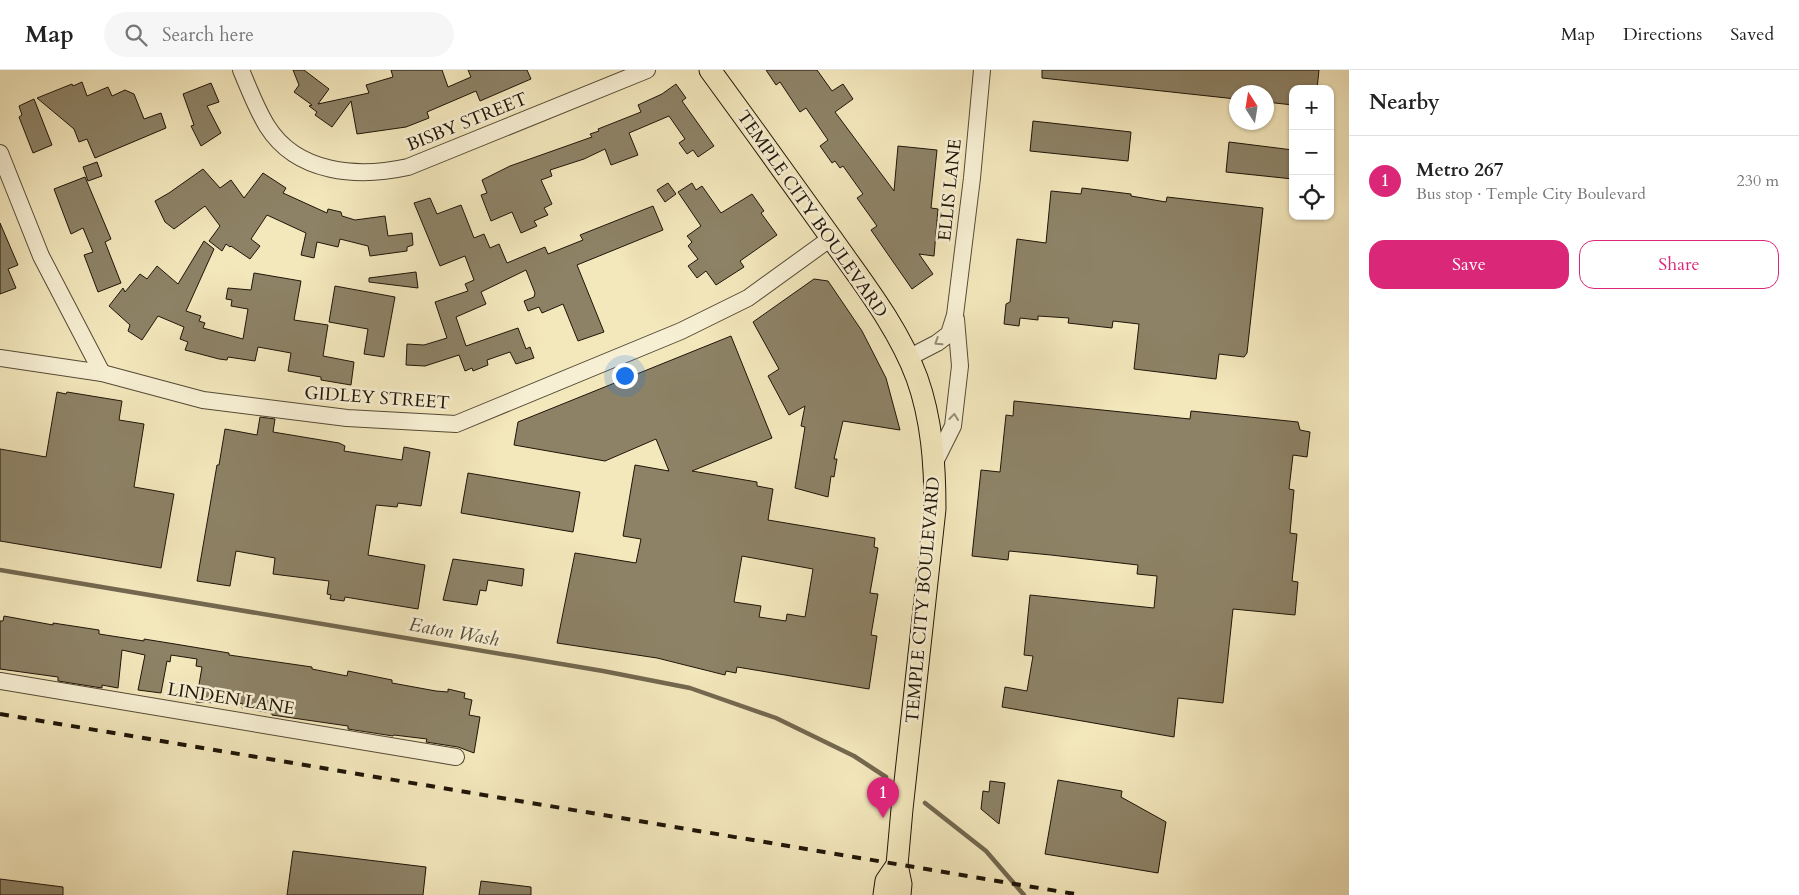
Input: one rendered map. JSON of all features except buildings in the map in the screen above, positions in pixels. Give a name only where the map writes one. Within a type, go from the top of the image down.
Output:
[{"type":"main road","name":"TEMPLE CITY BOULEVARD","points":[[710,70],[874,298],[903,345],[917,379],[935,462],[934,520],[902,809],[897,865],[901,884],[900,895]]},
{"type":"main road","name":"TEMPLE CITY BOULEVARD","points":[[884,895],[886,881],[897,865]]},
{"type":"street","name":"BISBY STREET","points":[[241,70],[268,127],[280,142],[297,155],[317,165],[338,172],[382,173],[408,167],[647,70]]},
{"type":"street","name":"ELLIS LANE","points":[[908,358],[937,343],[949,334],[955,315],[972,178],[982,70]]},
{"type":"street","points":[[0,153],[41,256],[102,374]]},
{"type":"street","name":"GIDLEY STREET","points":[[0,358],[102,374],[203,400],[347,418],[456,424],[681,331],[748,298],[831,238]]},
{"type":"street","name":"ELLIS LANE","points":[[935,462],[953,426],[960,366],[955,315]]},
{"type":"street","name":"LINDEN LANE","points":[[0,681],[456,757]]},
{"type":"waterway","name":"Eaton Wash","points":[[0,570],[603,671],[690,688],[776,718],[854,756],[886,777]]},
{"type":"waterway","name":"Eaton Wash","points":[[925,803],[986,851],[1024,895]]},
{"type":"railway","points":[[0,714],[1081,895]]},
{"type":"place","name":"Metro 267","points":[[883,818]]}]
